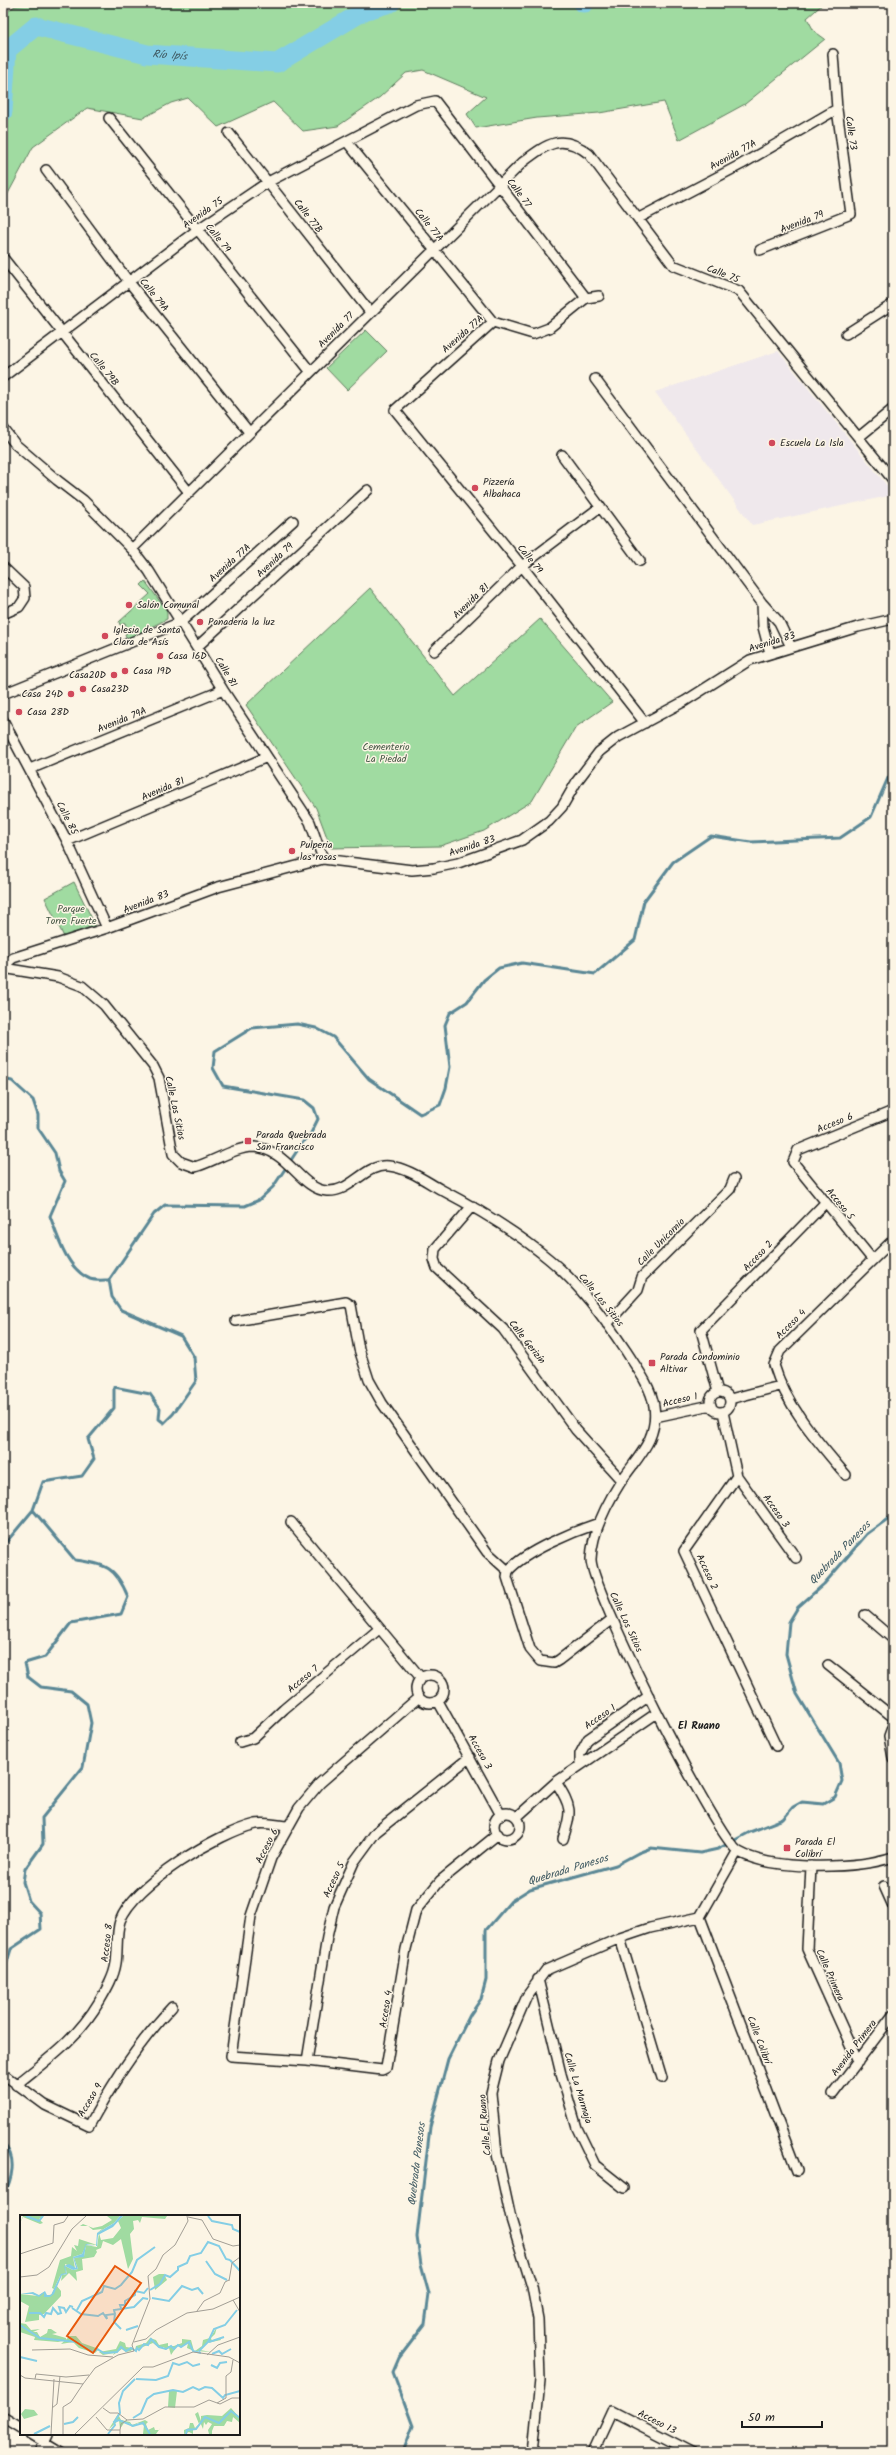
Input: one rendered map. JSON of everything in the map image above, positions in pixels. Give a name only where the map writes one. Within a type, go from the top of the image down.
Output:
[{"type":"street","name":"Calle 73","points":[[834,54],[837,108],[851,214]]},
{"type":"street","name":"Avenida 75","points":[[3,377],[197,230],[268,182],[416,105],[435,101]]},
{"type":"street","name":"Calle 77","points":[[435,101],[586,298]]},
{"type":"street","name":"Avenida 77A","points":[[639,218],[742,164],[837,108]]},
{"type":"street","name":"Calle 79","points":[[109,118],[310,371]]},
{"type":"street","name":"Calle 77B","points":[[229,133],[370,312]]},
{"type":"street","name":"Avenida 77","points":[[132,549],[188,491],[250,432],[523,162],[546,145],[566,141]]},
{"type":"street","name":"Calle 75","points":[[566,141],[577,144],[589,154],[639,218],[673,265],[739,291],[893,480]]},
{"type":"street","name":"Calle 77A","points":[[347,142],[493,322]]},
{"type":"street","name":"Calle 79A","points":[[46,170],[129,282],[250,432]]},
{"type":"street","name":"Avenida 79","points":[[760,250],[851,214]]},
{"type":"street","name":"Calle 79B","points":[[4,259],[61,334],[188,491]]},
{"type":"street","points":[[586,298],[599,296]]},
{"type":"street","name":"Avenida 77A","points":[[395,410],[493,322],[533,334],[549,328],[586,298]]},
{"type":"street","points":[[846,334],[893,304]]},
{"type":"street","points":[[595,379],[762,603],[779,622],[791,647]]},
{"type":"street","points":[[859,437],[893,409]]},
{"type":"street","name":"Calle 79","points":[[395,410],[522,566],[645,723]]},
{"type":"street","name":"Calle 81","points":[[3,428],[15,444],[83,500],[132,549],[149,571],[198,646],[223,690],[310,822],[323,859]]},
{"type":"street","points":[[562,455],[640,561]]},
{"type":"street","name":"Avenida 79","points":[[198,646],[368,490]]},
{"type":"street","name":"Avenida 81","points":[[434,651],[522,566],[600,507]]},
{"type":"street","name":"Avenida 77A","points":[[181,622],[294,521]]},
{"type":"street","points":[[3,567],[24,588],[25,598],[19,607],[3,614]]},
{"type":"street","points":[[762,603],[763,627],[770,654]]},
{"type":"street","name":"Avenida 83","points":[[3,968],[13,958],[107,928],[218,886],[323,859],[412,870],[434,868],[458,863],[522,840],[539,829],[562,806],[577,781],[599,752],[618,737],[685,701],[750,660],[858,627],[893,619]]},
{"type":"street","points":[[3,694],[181,622]]},
{"type":"street","name":"Avenida 79A","points":[[30,769],[223,690]]},
{"type":"street","name":"Calle 85","points":[[3,720],[67,841],[107,928]]},
{"type":"street","name":"Avenida 81","points":[[67,841],[267,757]]},
{"type":"street","name":"Calle Los Sitios","points":[[3,968],[58,977],[82,986],[104,1005],[153,1066],[159,1078],[173,1154],[181,1162],[195,1167],[237,1151],[253,1147],[277,1153],[304,1179],[318,1189],[330,1191],[343,1188],[374,1167],[385,1165],[403,1169],[472,1206],[550,1260],[575,1284],[607,1324],[649,1390],[654,1404],[655,1417],[652,1434],[646,1448],[621,1480],[600,1523],[593,1547],[592,1572],[611,1620],[657,1713],[708,1808],[737,1852]]},
{"type":"street","name":"Acceso 6","points":[[793,1162],[798,1150],[893,1111]]},
{"type":"street","name":"Acceso 5","points":[[793,1162],[872,1259]]},
{"type":"street","name":"Calle Unicornio","points":[[607,1324],[638,1290],[642,1277],[730,1189],[734,1179]]},
{"type":"street","name":"Acceso 2","points":[[718,1392],[701,1330],[825,1203]]},
{"type":"street","name":"Calle Gerizín","points":[[472,1206],[435,1249],[434,1259],[437,1268],[503,1329],[576,1430],[621,1480]]},
{"type":"street","points":[[872,1259],[893,1240]]},
{"type":"street","name":"Acceso 4","points":[[846,1475],[821,1446],[780,1386],[774,1365],[780,1351],[872,1259]]},
{"type":"street","points":[[236,1321],[346,1302],[351,1305],[359,1348],[367,1374],[382,1403],[486,1552],[508,1570]]},
{"type":"street","points":[[730,1399],[780,1386]]},
{"type":"street","points":[[718,1392],[727,1394],[730,1399],[728,1408],[723,1412],[737,1476]]},
{"type":"street","name":"Acceso 1","points":[[718,1392],[711,1398],[711,1405],[717,1412],[723,1412]]},
{"type":"street","name":"Acceso 1","points":[[655,1417],[711,1405]]},
{"type":"street","name":"Acceso 2","points":[[737,1476],[684,1551],[776,1746]]},
{"type":"street","name":"Acceso 3","points":[[737,1476],[796,1558]]},
{"type":"street","points":[[291,1522],[421,1678]]},
{"type":"street","points":[[508,1570],[523,1558],[578,1530],[600,1523]]},
{"type":"street","points":[[508,1570],[508,1583],[514,1606],[530,1650],[540,1661],[554,1663],[611,1620]]},
{"type":"street","points":[[865,1615],[893,1639]]},
{"type":"street","name":"Acceso 7","points":[[240,1742],[253,1738],[284,1709],[379,1629]]},
{"type":"street","points":[[828,1665],[893,1718]]},
{"type":"street","points":[[435,1675],[442,1680],[445,1689],[438,1701],[425,1702],[419,1697],[416,1689],[421,1678],[435,1675]]},
{"type":"street","name":"Acceso 1","points":[[580,1766],[580,1754],[588,1739],[649,1696]]},
{"type":"street","name":"Acceso 6","points":[[232,2056],[250,1916],[272,1858],[299,1808],[320,1783],[419,1697]]},
{"type":"street","name":"Acceso 3","points":[[438,1701],[501,1815]]},
{"type":"street","points":[[517,1817],[556,1782],[657,1713]]},
{"type":"street","points":[[893,1725],[889,1736],[893,1758]]},
{"type":"street","name":"Acceso 5","points":[[307,2061],[327,1937],[334,1907],[354,1862],[376,1832],[470,1757]]},
{"type":"street","points":[[556,1782],[569,1805],[569,1820],[563,1839]]},
{"type":"street","points":[[509,1813],[517,1817],[520,1825],[514,1837],[506,1838],[498,1834],[495,1822],[501,1815],[509,1813]]},
{"type":"street","name":"Acceso 8","points":[[16,2085],[73,2038],[98,2003],[113,1976],[120,1922],[126,1908],[174,1864],[206,1845],[257,1824],[289,1826]]},
{"type":"street","name":"Acceso 4","points":[[232,2056],[307,2061],[382,2070],[386,2068],[406,1949],[416,1910],[440,1881],[498,1834]]},
{"type":"street","points":[[700,1917],[737,1852],[777,1863],[811,1866],[841,1866],[893,1857]]},
{"type":"street","name":"Calle Primera","points":[[811,1866],[807,1949],[858,2062]]},
{"type":"street","points":[[884,1886],[893,1906]]},
{"type":"street","name":"Calle El Ruano","points":[[533,2452],[540,2380],[538,2319],[532,2287],[508,2204],[498,2154],[491,2093],[499,2062],[514,2024],[538,1979],[554,1964],[650,1928],[700,1917]]},
{"type":"street","name":"Calle Colibrí","points":[[700,1917],[797,2171]]},
{"type":"street","points":[[620,1938],[662,2078]]},
{"type":"street","name":"Calle La Marmaja","points":[[538,1979],[561,2074],[577,2128],[595,2165],[624,2188]]},
{"type":"street","name":"Acceso 9","points":[[3,2074],[44,2105],[89,2126],[116,2076],[154,2026],[172,2007]]},
{"type":"street","name":"Avenida Primera","points":[[833,2094],[893,2015]]},
{"type":"street","name":"Acceso 13","points":[[593,2452],[612,2412],[692,2452]]},
{"type":"street","points":[[3,2417],[20,2427]]},
{"type":"street","points":[[36,2435],[46,2438],[61,2452]]},
{"type":"street","points":[[39,2452],[46,2438]]},
{"type":"shaded area","name":"Escuela La Isla","points":[[778,351],[893,493],[893,495],[752,525],[655,392]]},
{"type":"green space","points":[[35,3],[824,3],[807,18],[814,31],[825,39],[745,104],[679,140],[664,102],[599,113],[537,118],[476,128],[467,114],[486,97],[423,70],[406,73],[380,97],[338,126],[303,131],[273,102],[218,127],[188,98],[171,103],[143,118],[87,108],[33,147],[3,203],[3,14],[15,6]]},
{"type":"green space","points":[[366,330],[387,351],[347,390],[326,368]]},
{"type":"green space","points":[[145,581],[167,611],[167,619],[127,639],[125,634],[129,632],[125,623],[120,625],[119,622],[150,594],[141,585]]},
{"type":"green space","name":"Cementerio La Piedad","points":[[370,588],[455,696],[540,619],[612,702],[576,727],[532,801],[484,831],[440,846],[331,848],[316,808],[246,705]]},
{"type":"green space","name":"Parque Torre Fuerte","points":[[74,882],[95,925],[64,937],[45,898]]},
{"type":"waterway","name":"Río Ipís","points":[[3,112],[7,50],[36,26],[147,54],[277,63],[364,11],[391,3]]},
{"type":"waterway","points":[[3,1546],[33,1510],[43,1482],[82,1476],[94,1459],[88,1439],[114,1408],[114,1387],[150,1394],[160,1408],[159,1419],[164,1423],[173,1414],[196,1381],[194,1357],[181,1336],[121,1310],[112,1297],[109,1280],[154,1214],[165,1205],[245,1206],[259,1200],[273,1187],[303,1142],[311,1133],[318,1119],[314,1108],[304,1100],[223,1086],[213,1068],[215,1051],[252,1028],[297,1024],[316,1028],[333,1037],[369,1079],[420,1114],[440,1105],[446,1088],[450,1067],[445,1025],[450,1013],[467,1002],[484,980],[499,968],[522,963],[595,974],[635,940],[644,901],[673,862],[711,836],[751,842],[840,838],[871,817],[888,778],[893,772]]},
{"type":"waterway","points":[[3,1079],[12,1081],[33,1100],[38,1115],[38,1128],[55,1153],[59,1171],[65,1181],[50,1216],[64,1252],[75,1268],[90,1279],[109,1280]]},
{"type":"waterway","points":[[3,1975],[11,1949],[41,1929],[40,1913],[29,1901],[23,1882],[25,1869],[43,1844],[42,1818],[83,1767],[91,1723],[87,1704],[71,1691],[41,1687],[28,1677],[25,1663],[45,1657],[71,1623],[121,1614],[128,1597],[119,1579],[109,1569],[95,1563],[75,1560],[33,1510]]},
{"type":"waterway","name":"Quebrada Panesos","points":[[403,2452],[413,2426],[393,2372],[399,2358],[425,2324],[429,2294],[421,2265],[417,2237],[430,2127],[448,2059],[470,2015],[481,1999],[486,1980],[486,1930],[511,1901],[530,1889],[616,1865],[651,1848],[700,1853],[718,1849],[750,1832],[783,1819],[793,1807],[802,1802],[823,1804],[835,1797],[842,1781],[839,1763],[797,1694],[786,1654],[789,1622],[798,1607],[824,1584],[867,1534],[893,1515]]},
{"type":"waterway","points":[[3,2144],[8,2149],[12,2162],[11,2176],[3,2195]]},
{"type":"place","name":"Escuela La Isla","points":[[772,443]]},
{"type":"place","name":"Pizzería Albahaca","points":[[475,488]]},
{"type":"place","name":"Salón Comunal","points":[[129,605]]},
{"type":"place","name":"Panaderia la luz","points":[[200,622]]},
{"type":"place","name":"Iglesia de Santa Clara de Asís","points":[[105,636]]},
{"type":"place","name":"Casa 16D","points":[[160,656]]},
{"type":"place","name":"Casa 19D","points":[[125,671]]},
{"type":"place","name":"Casa20D","points":[[114,675]]},
{"type":"place","name":"Casa23D","points":[[83,689]]},
{"type":"place","name":"Casa 24D","points":[[71,694]]},
{"type":"place","name":"Casa 28D","points":[[19,712]]},
{"type":"place","name":"Pulperia las rosas","points":[[292,851]]},
{"type":"place","name":"Parada Quebrada San Francisco","points":[[248,1141]]},
{"type":"place","name":"Parada Condominio Altivar","points":[[652,1363]]},
{"type":"place","name":"Parada El Colibrí","points":[[787,1848]]},
{"type":"district","name":"El Ruano","points":[[699,1726]]}]
